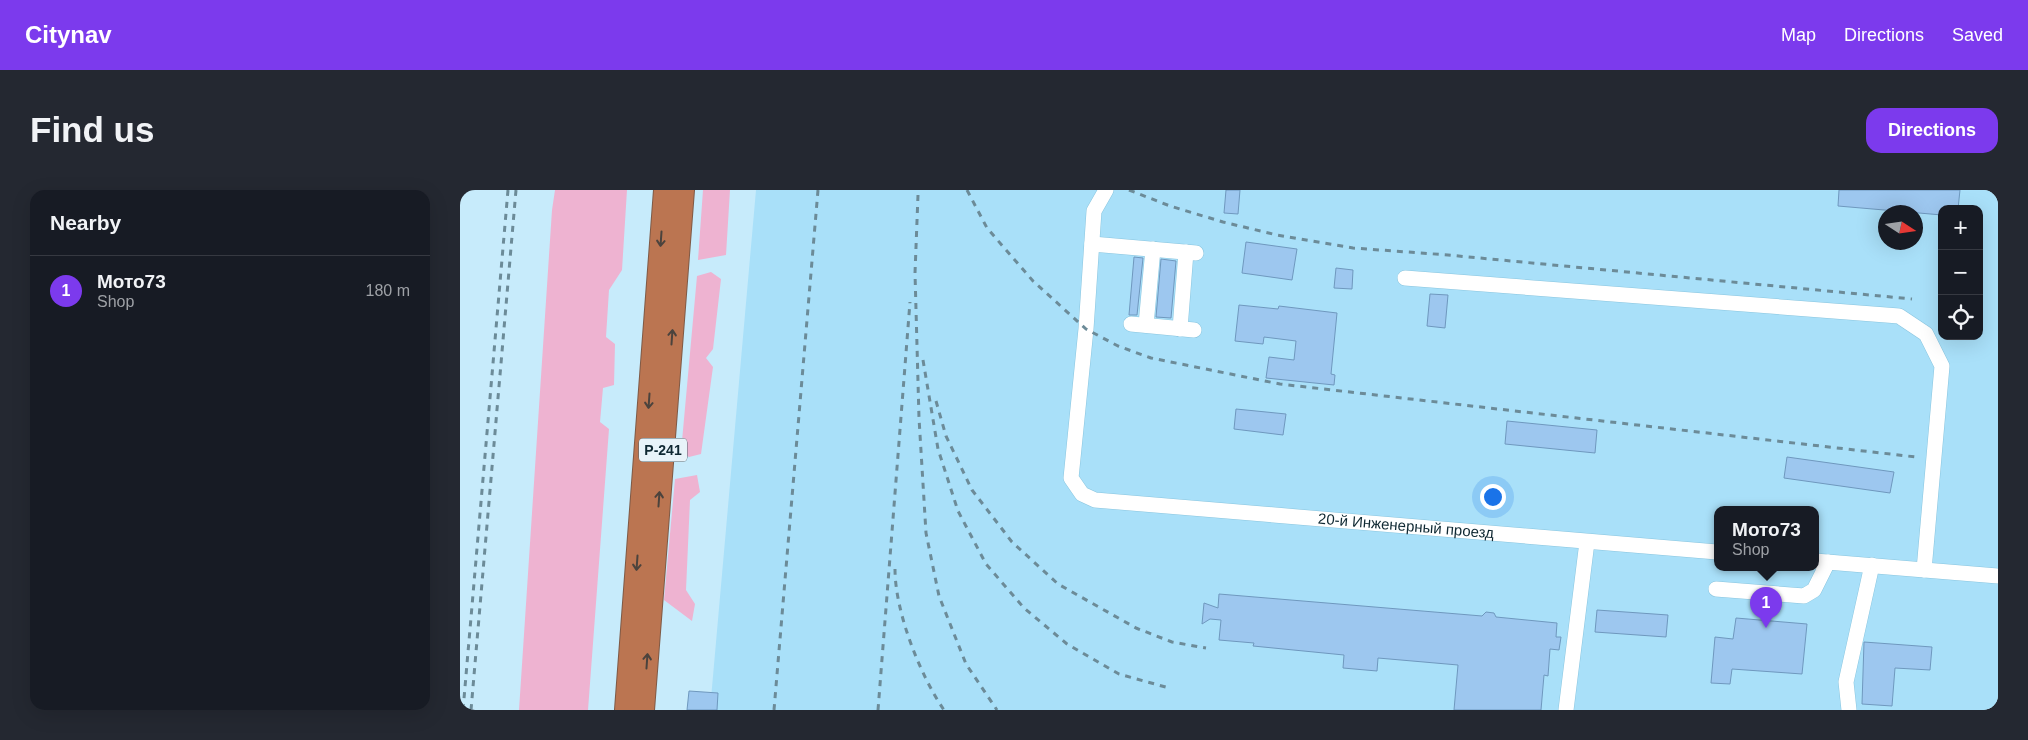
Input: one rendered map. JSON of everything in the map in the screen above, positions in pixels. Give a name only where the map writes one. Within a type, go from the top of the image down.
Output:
[{"type":"highway","name":"Р-241","points":[[626,710],[665,190]]},
{"type":"highway","name":"Р-241","points":[[643,710],[683,190]]},
{"type":"street","points":[[1106,190],[1094,212],[1092,244],[1153,249],[1191,253],[1187,329],[1139,325],[1153,249]]},
{"type":"street","name":"20-й Инженерный проезд","points":[[1092,244],[1072,478],[1082,494],[1095,500],[1714,552]]},
{"type":"street","points":[[1405,278],[1899,316],[1926,334],[1942,366],[1924,570]]},
{"type":"street","points":[[1566,710],[1587,542]]},
{"type":"street","points":[[1821,561],[1998,576]]},
{"type":"street","points":[[1849,710],[1846,682],[1872,565]]},
{"type":"street","points":[[1716,589],[1804,596],[1814,590],[1819,571]]},
{"type":"shaded area","points":[[555,190],[627,190],[622,270],[609,290],[606,337],[615,344],[614,385],[603,388],[600,422],[609,429],[588,710],[519,710],[552,210]]},
{"type":"shaded area","points":[[703,190],[730,190],[726,255],[698,260]]},
{"type":"shaded area","points":[[756,190],[1998,190],[1998,710],[710,710]]},
{"type":"shaded area","points":[[711,272],[721,279],[713,349],[706,358],[713,367],[701,454],[689,457],[681,452],[697,276]]},
{"type":"shaded area","points":[[697,475],[700,492],[690,500],[686,590],[695,604],[692,621],[664,600],[675,479]]},
{"type":"building","points":[[1226,190],[1240,190],[1238,214],[1224,213]]},
{"type":"building","points":[[1839,190],[1960,190],[1958,205],[1938,205],[1938,215],[1923,213],[1923,205],[1878,205],[1878,209],[1838,206]]},
{"type":"building","points":[[1246,242],[1297,249],[1292,280],[1242,273]]},
{"type":"building","points":[[1134,257],[1143,258],[1137,315],[1129,315]]},
{"type":"building","points":[[1161,259],[1176,261],[1171,318],[1156,317]]},
{"type":"building","points":[[1336,268],[1353,270],[1352,289],[1334,288]]},
{"type":"building","points":[[1430,294],[1448,295],[1445,328],[1427,326]]},
{"type":"building","points":[[1239,305],[1278,309],[1279,306],[1337,313],[1331,374],[1335,375],[1334,385],[1266,378],[1269,357],[1294,360],[1296,341],[1264,337],[1263,344],[1235,341]]},
{"type":"building","points":[[1236,409],[1286,414],[1283,435],[1234,429]]},
{"type":"building","points":[[1507,421],[1597,430],[1595,453],[1505,444]]},
{"type":"building","points":[[1787,457],[1894,472],[1890,493],[1784,478]]},
{"type":"building","points":[[1219,594],[1482,616],[1486,612],[1494,613],[1496,617],[1557,623],[1556,637],[1561,637],[1559,650],[1550,649],[1548,676],[1544,675],[1541,710],[1454,710],[1458,665],[1378,658],[1377,671],[1343,668],[1344,655],[1253,646],[1254,643],[1219,640],[1221,620],[1210,619],[1202,624],[1204,603],[1218,608]]},
{"type":"building","points":[[1597,610],[1668,615],[1666,637],[1595,632]]},
{"type":"building","points":[[1736,618],[1807,624],[1802,674],[1732,669],[1730,684],[1711,683],[1715,637],[1733,639]]},
{"type":"building","points":[[1864,642],[1932,647],[1930,670],[1895,668],[1892,706],[1862,704]]},
{"type":"building","points":[[689,691],[718,693],[717,710],[687,710]]},
{"type":"railway","points":[[463,710],[508,190]]},
{"type":"railway","points":[[471,710],[516,190]]},
{"type":"railway","points":[[774,710],[818,190]]},
{"type":"railway","points":[[967,190],[987,228],[1033,281],[1086,329],[1118,346],[1151,358],[1280,384],[1916,457]]},
{"type":"railway","points":[[1129,190],[1170,206],[1223,222],[1277,235],[1353,248],[1448,255],[1912,299]]},
{"type":"railway","points":[[918,195],[915,273],[919,418],[926,533],[939,596],[966,664],[997,710]]},
{"type":"railway","points":[[878,710],[910,302]]},
{"type":"railway","points":[[923,360],[938,449],[958,511],[986,564],[1024,608],[1067,644],[1119,674],[1169,688]]},
{"type":"railway","points":[[936,401],[946,436],[972,490],[1012,542],[1058,584],[1136,628],[1172,642],[1206,648]]},
{"type":"railway","points":[[895,569],[899,604],[910,642],[926,679],[944,710]]},
{"type":"place","name":"Мото73","points":[[1766,628]]}]
